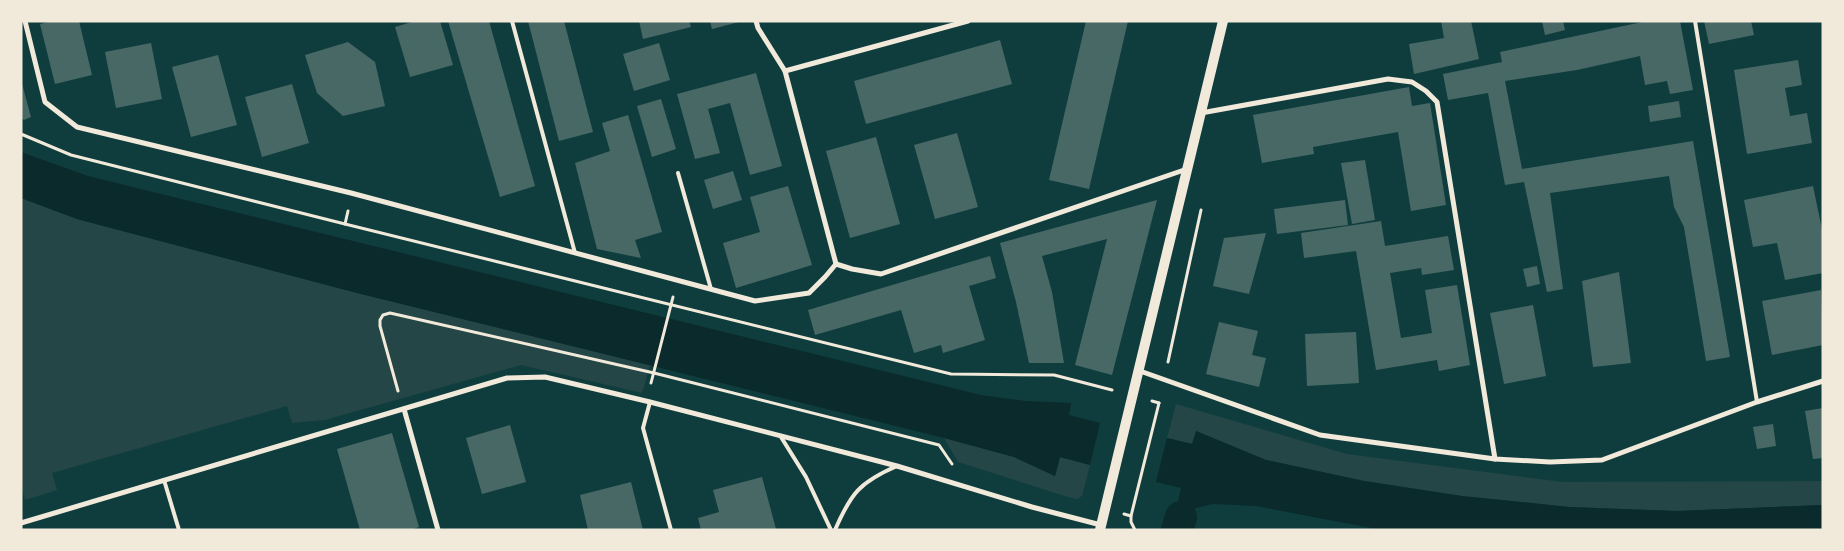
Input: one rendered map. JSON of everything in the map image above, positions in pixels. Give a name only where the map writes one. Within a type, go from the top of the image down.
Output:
[{"type":"main road","points":[[1101,528],[1222,21]]},
{"type":"street","points":[[25,21],[45,102],[77,127],[351,193],[755,302],[809,293],[836,264]]},
{"type":"street","points":[[756,21],[758,28],[786,72],[836,264]]},
{"type":"street","points":[[786,72],[968,21]]},
{"type":"street","points":[[1201,112],[1388,79],[1412,82],[1426,91],[1437,102],[1495,459]]},
{"type":"street","points":[[836,264],[881,274],[1188,169]]},
{"type":"street","points":[[1140,371],[1320,435],[1495,459],[1550,462],[1602,460],[1757,402],[1823,380]]},
{"type":"street","points":[[21,523],[507,378],[526,376],[546,377],[780,435],[897,466],[1101,528]]},
{"type":"street","points":[[404,409],[438,530]]},
{"type":"lane","points":[[512,21],[575,253]]},
{"type":"lane","points":[[1695,21],[1757,402]]},
{"type":"lane","points":[[678,173],[711,289]]},
{"type":"lane","points":[[650,402],[643,428],[671,530]]},
{"type":"lane","points":[[780,435],[806,477],[831,530]]},
{"type":"lane","points":[[835,530],[842,513],[856,491],[874,476],[897,466]]},
{"type":"lane","points":[[164,480],[179,530]]},
{"type":"path","points":[[21,134],[71,154],[951,374],[1054,375],[1159,403]]},
{"type":"path","points":[[1136,530],[1131,522],[1131,516],[1165,380],[1202,206]]},
{"type":"path","points":[[651,384],[671,305]]},
{"type":"path","points":[[404,409],[380,326],[380,320],[383,315],[390,313],[654,373],[939,445],[954,467]]},
{"type":"path","points":[[1106,508],[1131,516]]},
{"type":"shaded area","points":[[21,152],[88,176],[981,395],[1026,401],[1071,403],[1069,415],[1100,423],[1090,465],[1060,457],[1055,476],[1014,457],[944,438],[357,293],[77,219],[21,198]]},
{"type":"shaded area","points":[[21,198],[77,219],[357,293],[650,365],[642,393],[521,365],[325,420],[292,423],[287,406],[52,473],[57,490],[25,500],[21,484]]},
{"type":"shaded area","points":[[1176,404],[1347,454],[1563,482],[1823,481],[1823,505],[1677,511],[1569,507],[1462,496],[1364,481],[1266,460],[1196,431],[1193,444],[1167,438]]},
{"type":"shaded area","points":[[1196,431],[1266,460],[1364,481],[1462,496],[1569,507],[1677,511],[1823,505],[1823,530],[1382,530],[1256,506],[1213,504],[1192,509],[1177,506],[1181,488],[1156,482],[1167,438],[1192,444]]},
{"type":"shaded area","points":[[944,438],[1014,457],[1055,476],[1060,457],[1090,465],[1082,496],[1077,499],[1071,498],[958,462]]},
{"type":"building","points":[[52,21],[79,21],[92,75],[55,84],[40,24]]},
{"type":"building","points":[[415,21],[440,21],[453,65],[410,77],[395,27]]},
{"type":"building","points":[[448,21],[489,21],[535,186],[500,197]]},
{"type":"building","points":[[528,21],[564,21],[593,132],[559,141]]},
{"type":"building","points":[[639,21],[689,21],[691,27],[643,39]]},
{"type":"building","points":[[710,21],[739,21],[739,22],[712,29]]},
{"type":"building","points":[[1086,21],[1128,21],[1089,189],[1049,180]]},
{"type":"building","points":[[1441,21],[1471,21],[1479,59],[1414,74],[1409,44],[1444,38]]},
{"type":"building","points":[[1542,21],[1563,21],[1565,30],[1545,35]]},
{"type":"building","points":[[1647,21],[1680,21],[1693,90],[1670,94],[1667,81],[1645,85],[1640,56],[1577,70],[1505,81],[1522,169],[1693,141],[1730,357],[1706,361],[1684,227],[1674,207],[1669,176],[1550,193],[1563,289],[1547,292],[1524,182],[1505,185],[1488,93],[1448,100],[1443,74],[1502,62],[1500,52]]},
{"type":"building","points":[[1704,21],[1751,21],[1754,35],[1709,44]]},
{"type":"building","points":[[1000,40],[1012,84],[866,124],[854,81]]},
{"type":"building","points":[[348,42],[375,62],[385,106],[343,116],[317,93],[305,55]]},
{"type":"building","points":[[151,43],[162,99],[116,108],[105,52]]},
{"type":"building","points":[[659,43],[670,80],[634,91],[623,54]]},
{"type":"building","points":[[218,55],[237,125],[191,137],[172,67]]},
{"type":"building","points":[[1798,60],[1802,85],[1785,88],[1790,116],[1807,113],[1812,143],[1747,154],[1734,70]]},
{"type":"building","points":[[756,73],[782,166],[750,175],[730,103],[708,109],[720,153],[695,159],[677,94]]},
{"type":"building","points":[[21,80],[31,117],[24,120],[21,118]]},
{"type":"building","points":[[292,84],[309,143],[262,157],[245,97]]},
{"type":"building","points":[[1409,87],[1412,106],[1430,103],[1446,205],[1411,211],[1398,132],[1313,147],[1314,154],[1262,163],[1253,115]]},
{"type":"building","points":[[661,99],[676,149],[652,157],[637,106]]},
{"type":"building","points":[[1679,101],[1681,117],[1650,122],[1648,106]]},
{"type":"building","points":[[628,115],[662,232],[635,240],[641,258],[597,249],[575,163],[610,151],[602,123]]},
{"type":"building","points":[[957,133],[978,207],[935,219],[914,145]]},
{"type":"building","points":[[876,137],[900,224],[850,238],[826,151]]},
{"type":"building","points":[[1365,160],[1375,220],[1352,224],[1341,163]]},
{"type":"building","points":[[733,171],[742,200],[713,209],[704,180]]},
{"type":"building","points":[[788,186],[812,265],[736,288],[723,243],[760,232],[750,197]]},
{"type":"building","points":[[1813,186],[1823,234],[1823,273],[1785,280],[1777,243],[1753,247],[1744,200]]},
{"type":"building","points":[[1157,200],[1112,375],[1075,365],[1107,239],[1042,256],[1052,292],[1064,363],[1029,363],[1016,302],[1000,243]]},
{"type":"building","points":[[1345,200],[1348,225],[1277,234],[1274,209]]},
{"type":"building","points":[[1381,221],[1385,246],[1448,236],[1454,270],[1422,275],[1421,268],[1390,273],[1401,338],[1432,333],[1425,290],[1457,285],[1470,365],[1439,371],[1437,360],[1376,370],[1356,251],[1304,258],[1301,233]]},
{"type":"building","points":[[1266,233],[1249,294],[1213,286],[1224,238]]},
{"type":"building","points":[[990,256],[996,278],[969,286],[985,340],[943,353],[941,345],[914,353],[901,310],[815,335],[808,310]]},
{"type":"building","points":[[1537,266],[1540,284],[1527,287],[1523,269]]},
{"type":"building","points":[[1619,272],[1631,363],[1593,367],[1582,281]]},
{"type":"building","points":[[1821,290],[1823,345],[1772,355],[1762,301]]},
{"type":"building","points":[[1533,305],[1546,376],[1504,384],[1490,313]]},
{"type":"building","points":[[1219,322],[1258,331],[1252,355],[1266,358],[1259,387],[1206,374]]},
{"type":"building","points":[[1356,332],[1359,383],[1307,386],[1305,334]]},
{"type":"building","points":[[1823,408],[1823,458],[1813,459],[1805,411]]},
{"type":"building","points":[[1773,424],[1776,446],[1757,449],[1753,427]]},
{"type":"building","points":[[510,425],[526,482],[482,494],[466,438]]},
{"type":"building","points":[[392,433],[419,527],[411,530],[360,530],[337,449]]},
{"type":"building","points":[[762,477],[776,529],[701,530],[698,518],[719,512],[713,490]]},
{"type":"building","points":[[631,482],[643,530],[588,530],[580,495]]},
{"type":"waterway","points":[[1177,530],[1181,517]]}]
